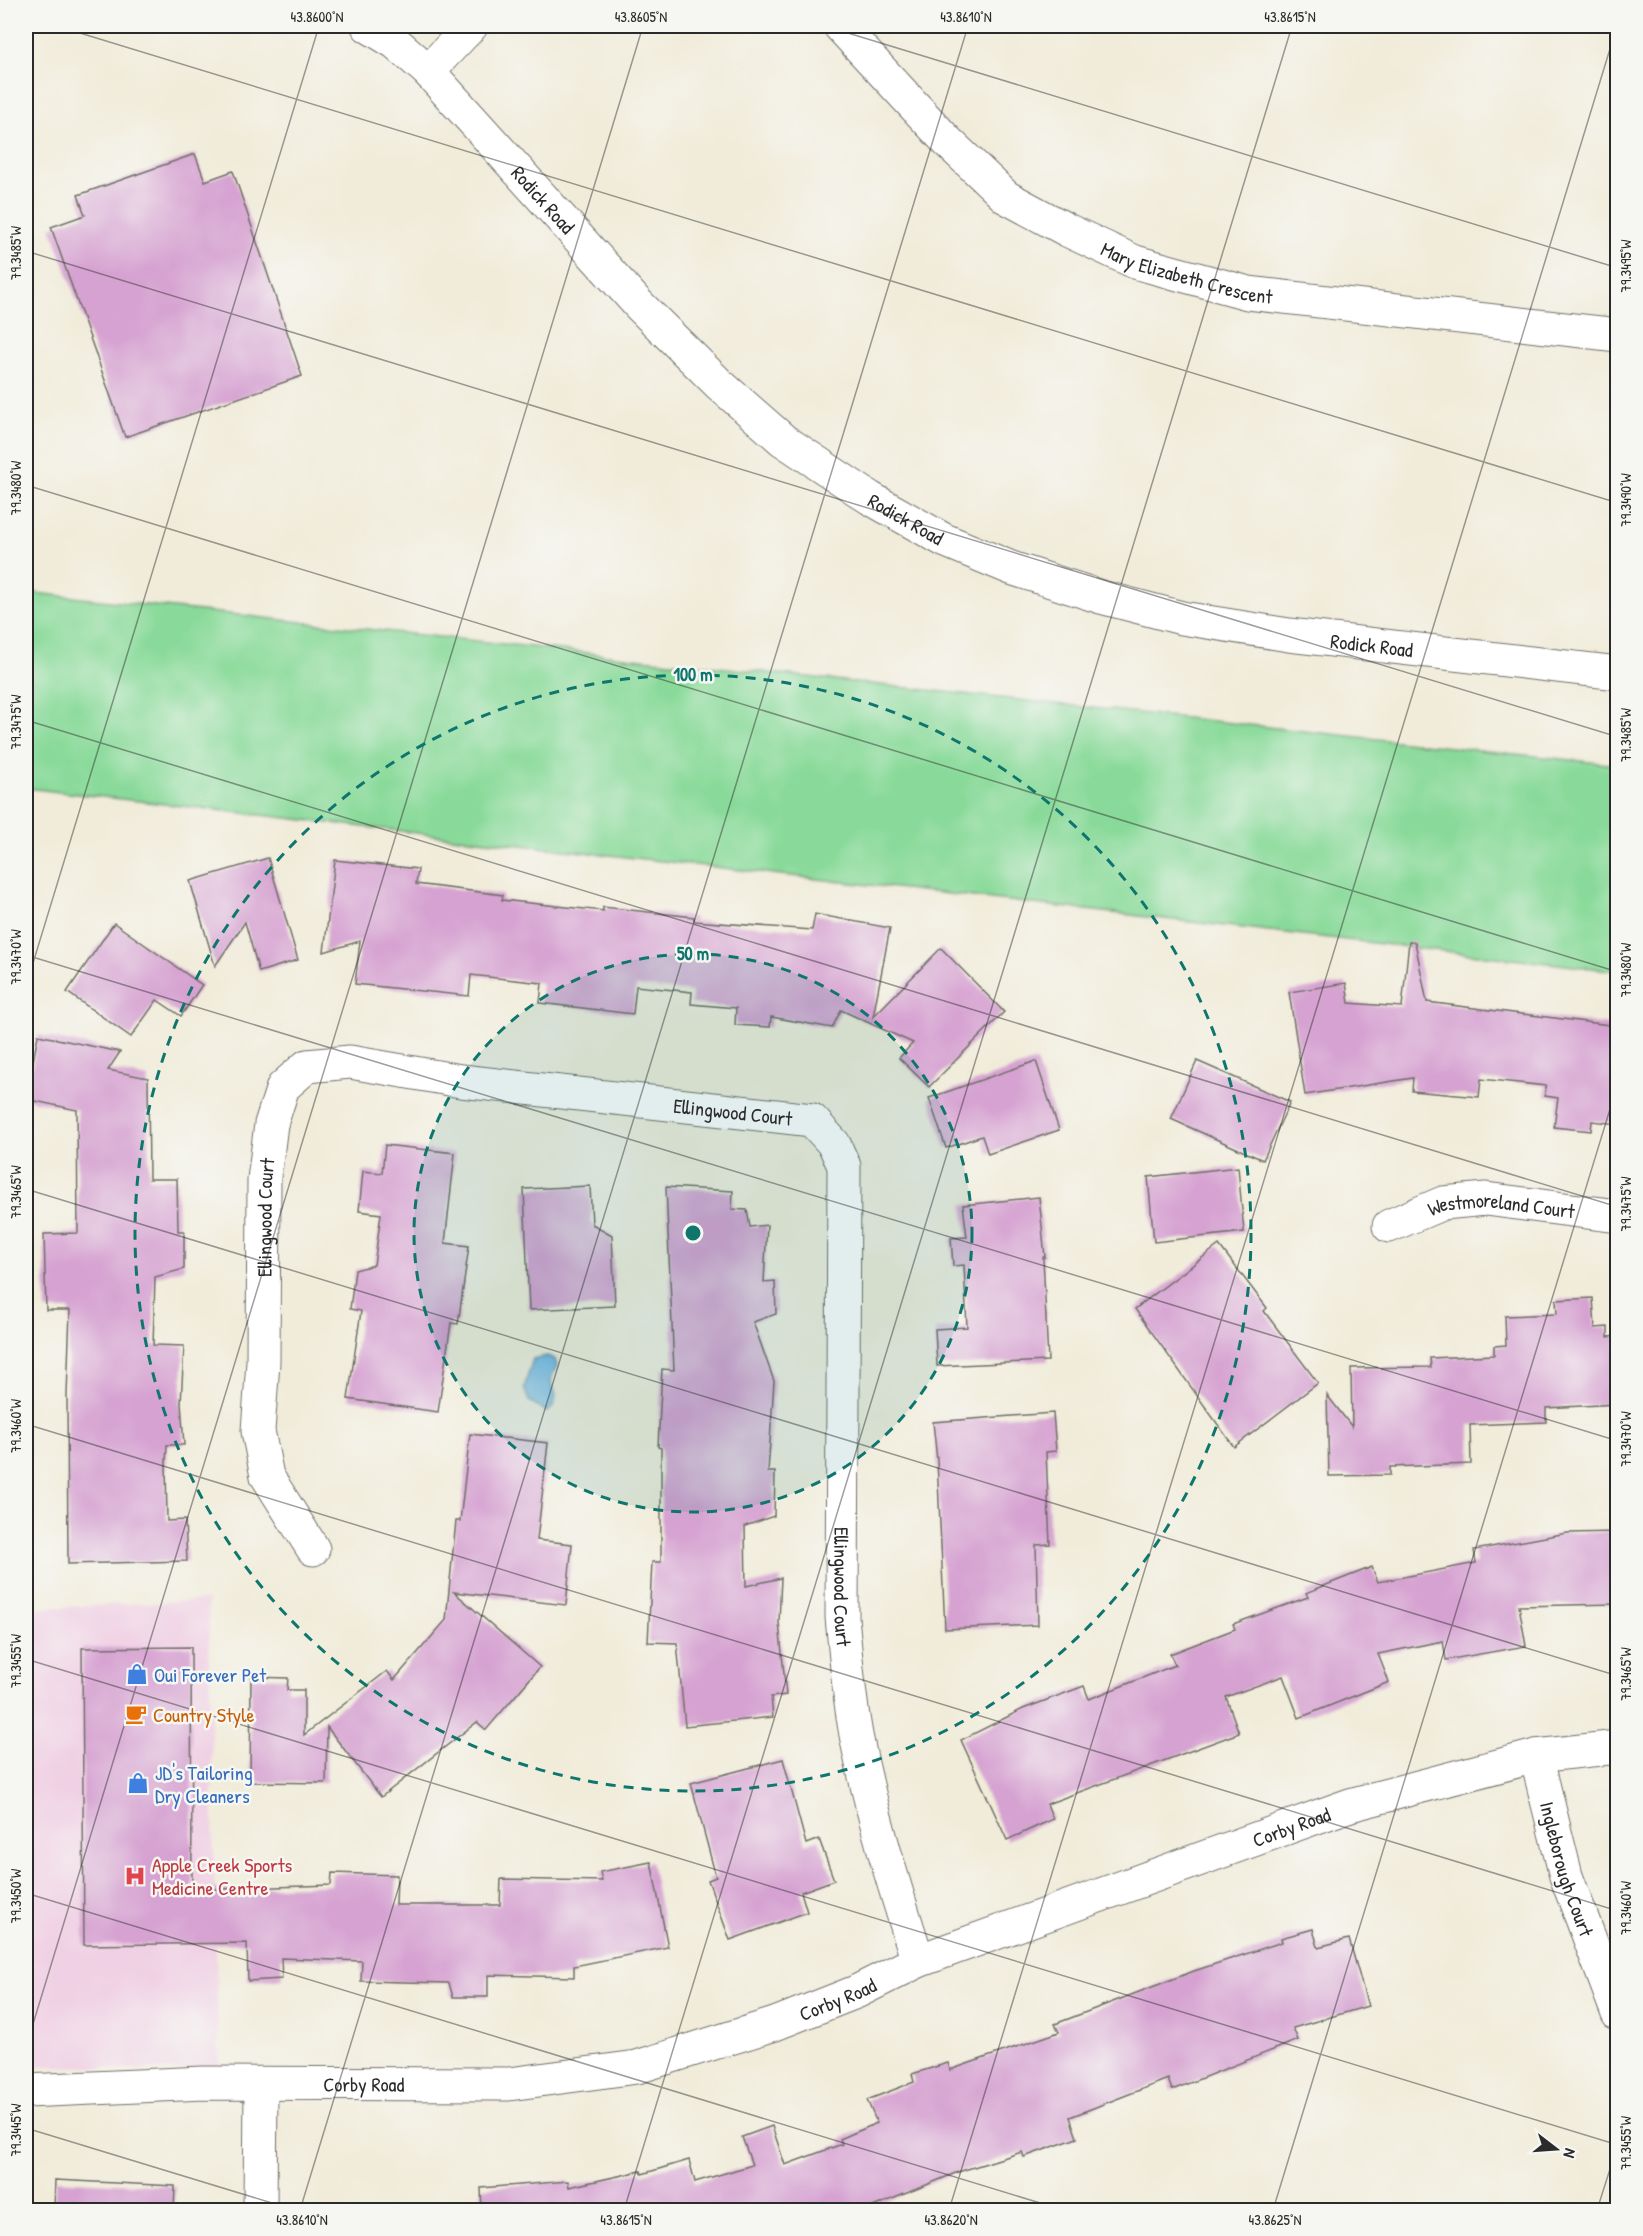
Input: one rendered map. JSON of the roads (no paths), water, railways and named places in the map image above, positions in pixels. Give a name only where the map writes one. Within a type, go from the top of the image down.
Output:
[{"type":"street","name":"Rodick Road","points":[[368,26],[396,43],[428,71],[639,305],[719,384],[783,440],[870,498],[944,540],[1022,572],[1101,597],[1182,618],[1289,635],[1617,673]]},
{"type":"street","points":[[428,71],[471,26]]},
{"type":"street","name":"Mary Elizabeth Crescent","points":[[840,26],[946,140],[1006,197],[1067,230],[1135,262],[1248,292],[1617,335]]},
{"type":"street","name":"Ellingwood Court","points":[[313,1550],[267,1476],[258,1431],[263,1362],[264,1180],[271,1124],[283,1087],[307,1066],[350,1062],[461,1081],[812,1120],[834,1144],[844,1166],[842,1617],[847,1665],[857,1739],[871,1802],[896,1895],[918,1961]]},
{"type":"street","name":"Westmoreland Court","points":[[1389,1226],[1443,1203],[1486,1199],[1617,1216]]},
{"type":"street","name":"Corby Road","points":[[26,2091],[204,2083],[261,2085],[508,2084],[638,2067],[775,2024],[856,1992],[918,1961],[1350,1805],[1536,1756],[1617,1747]]},
{"type":"street","name":"Ingleborough Court","points":[[1536,1756],[1566,1876],[1617,2014]]},
{"type":"street","points":[[260,2211],[261,2085]]},
{"type":"water","points":[[547,1356],[555,1359],[557,1366],[551,1381],[556,1396],[553,1407],[547,1412],[529,1401],[524,1388],[533,1359]]},
{"type":"place","name":"Oui Forever Pet","points":[[137,1674]]},
{"type":"place","name":"Country Style","points":[[136,1714]]},
{"type":"place","name":"JD's Tailoring Dry Cleaners","points":[[138,1783]]},
{"type":"place","name":"Apple Creek Sports Medicine Centre","points":[[135,1876]]}]
